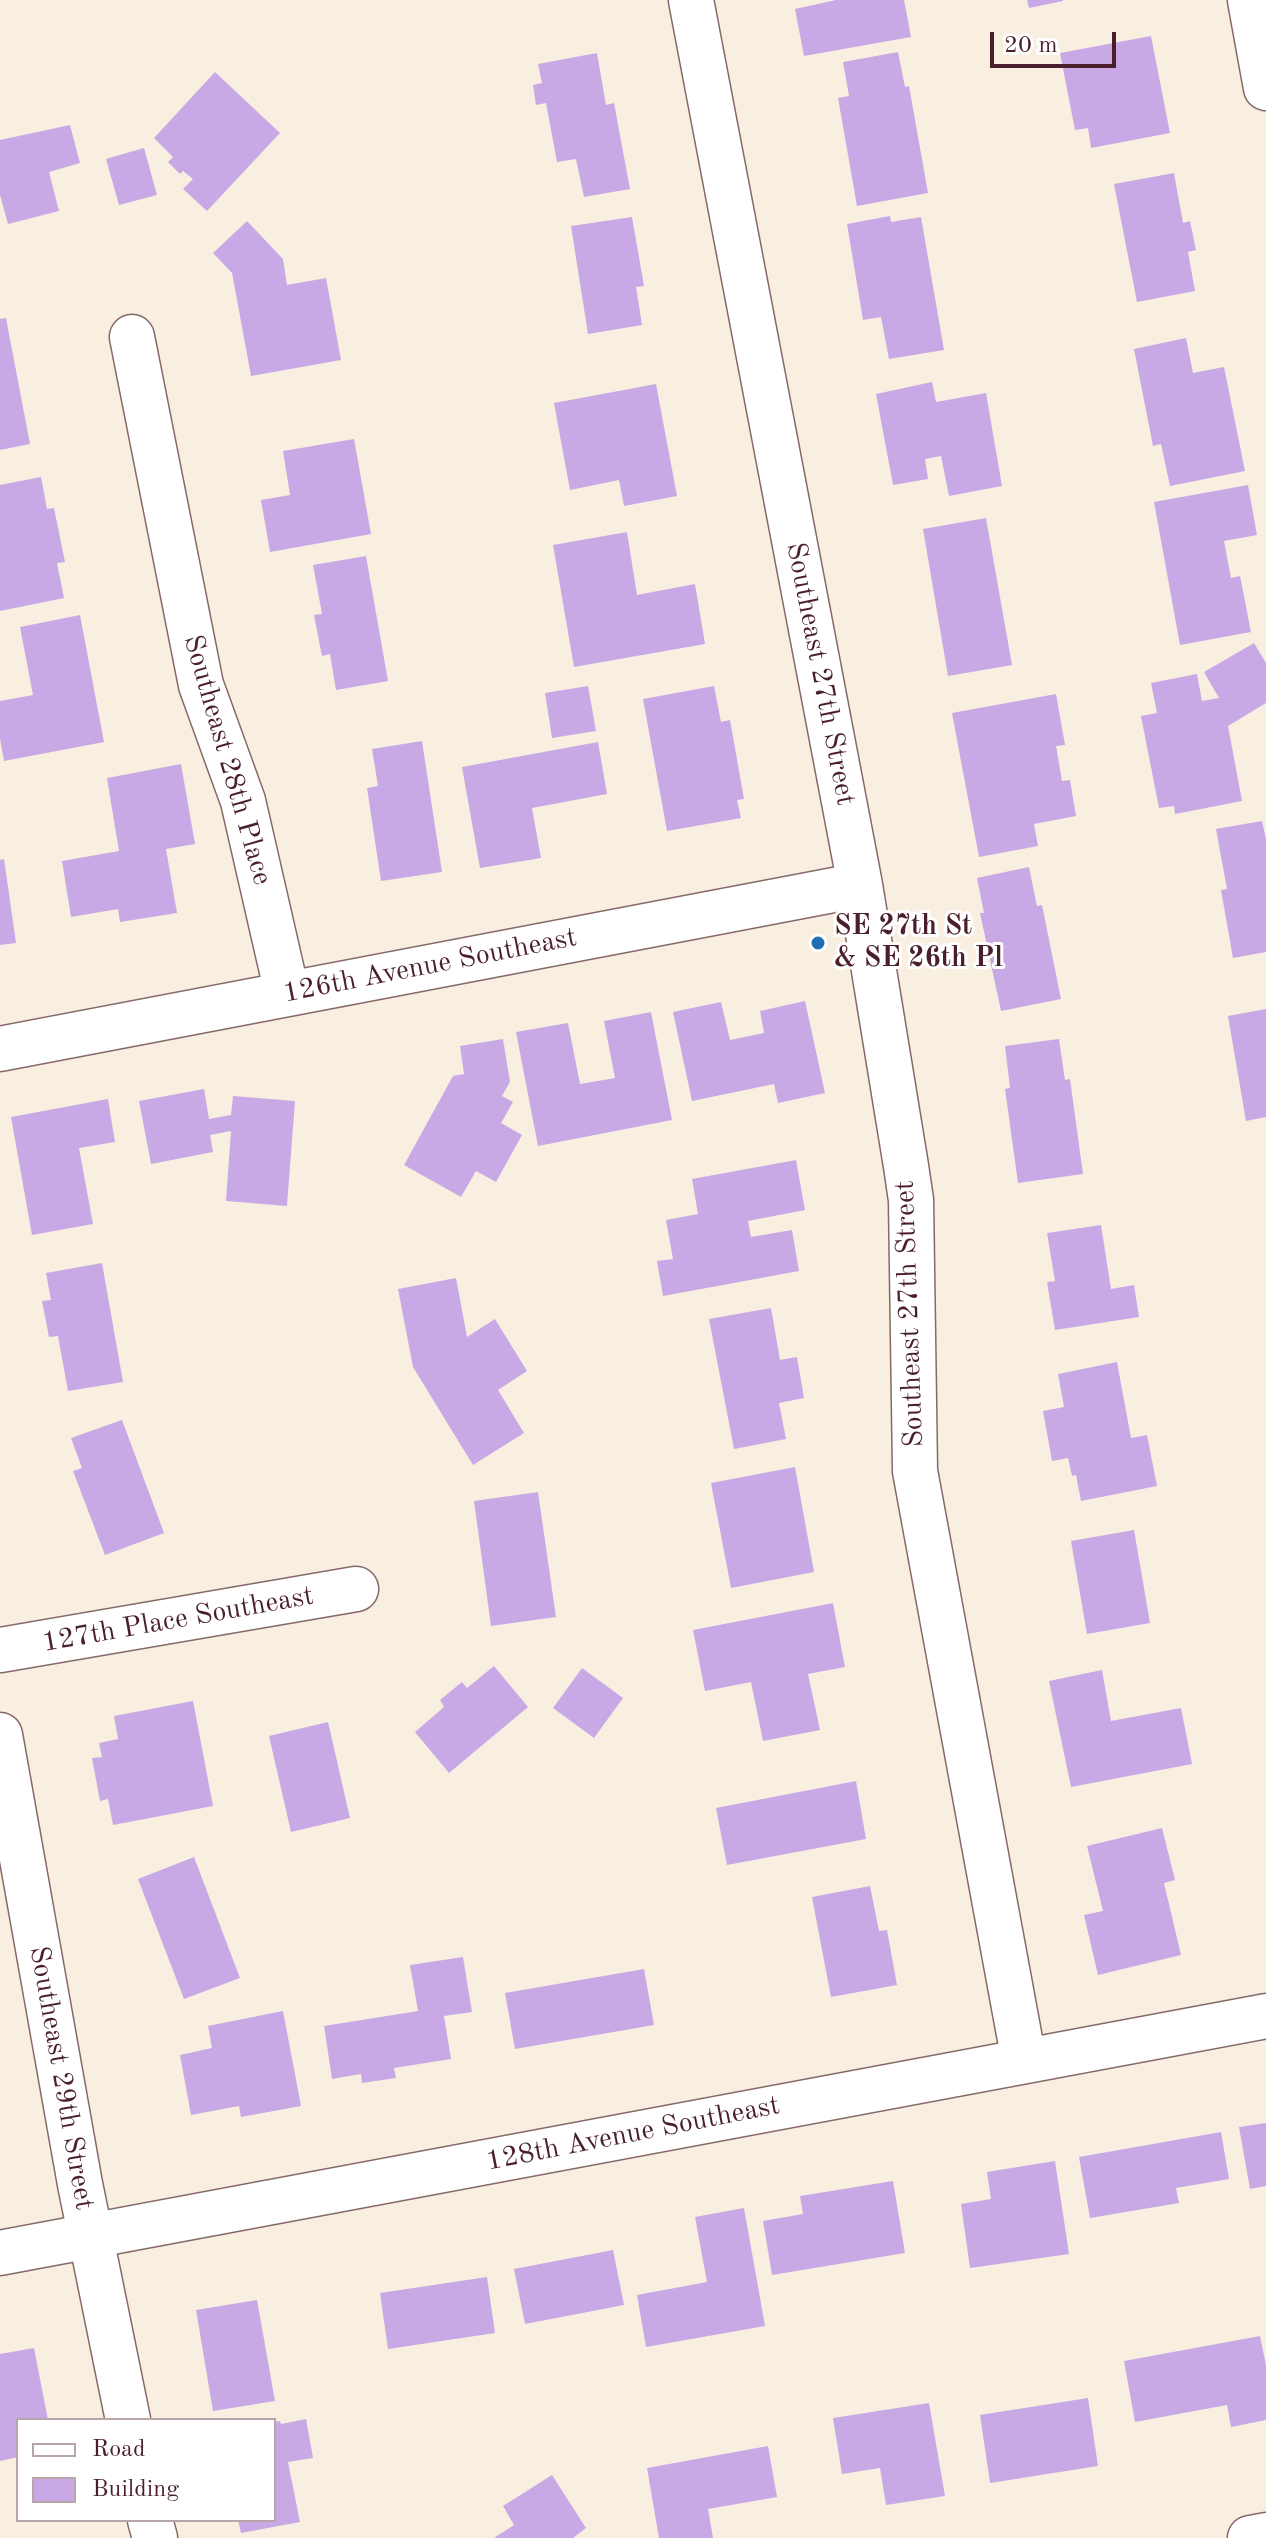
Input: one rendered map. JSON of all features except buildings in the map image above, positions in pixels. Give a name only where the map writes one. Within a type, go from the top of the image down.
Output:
[{"type":"street","name":"Southeast 27th Street","points":[[691,0],[860,885],[911,1200],[915,1471],[1024,2061]]},
{"type":"street","points":[[1250,0],[1266,88]]},
{"type":"street","name":"Southeast 28th Place","points":[[132,337],[201,685],[243,801],[287,993]]},
{"type":"street","name":"126th Avenue Southeast","points":[[0,1049],[860,885]]},
{"type":"street","name":"127th Place Southeast","points":[[0,1650],[356,1589]]},
{"type":"street","name":"Southeast 29th Street","points":[[0,1735],[90,2236],[128,2418]]},
{"type":"street","name":"128th Avenue Southeast","points":[[0,2253],[1266,2016]]},
{"type":"street","points":[[1250,2538],[1266,2535]]},
{"type":"place","name":"SE 27th St & SE 26th Pl","points":[[818,943]]}]
